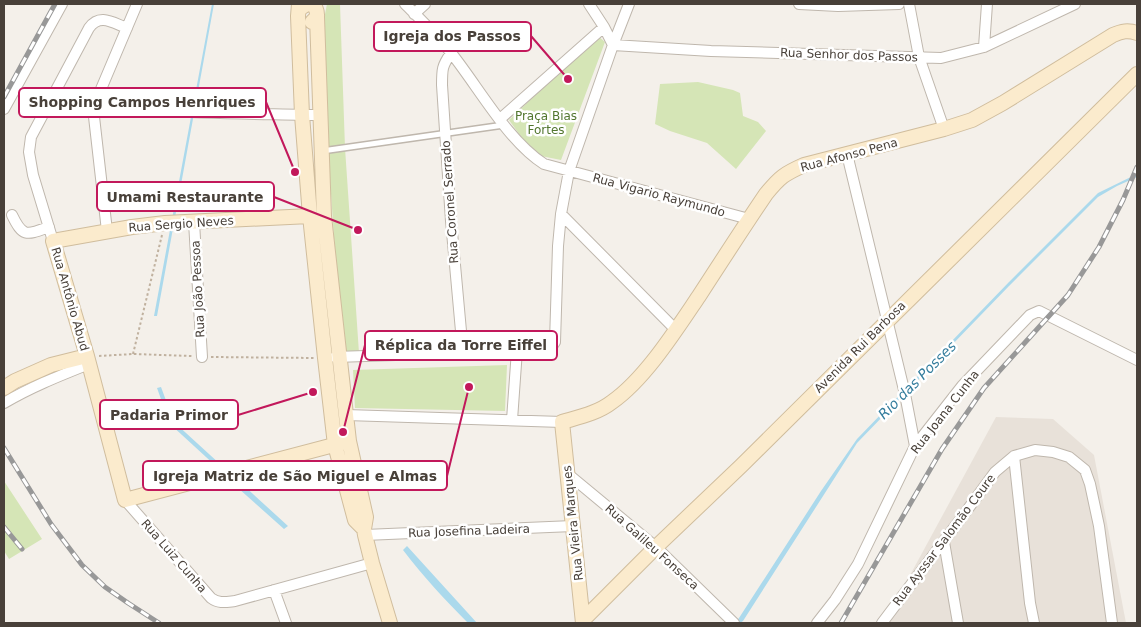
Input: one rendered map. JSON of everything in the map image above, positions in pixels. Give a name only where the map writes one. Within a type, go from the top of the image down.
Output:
[{"type":"main road","points":[[299,10],[302,21],[307,23],[313,22],[317,9]]},
{"type":"main road","points":[[317,9],[324,216],[346,415],[366,516],[365,532],[390,623]]},
{"type":"main road","points":[[299,10],[302,115],[310,216],[335,444],[355,520],[365,532]]},
{"type":"main road","name":"Rua Afonso Pena","points":[[562,422],[588,414],[611,403],[627,390],[646,369],[676,330],[749,219],[779,178],[804,165],[972,120],[1113,35],[1122,31],[1137,33]]},
{"type":"main road","name":"Avenida Rui Barbosa","points":[[583,622],[656,547],[741,466],[1137,74]]},
{"type":"main road","points":[[310,216],[320,228],[330,270]]},
{"type":"main road","name":"Rua Sergio Neves","points":[[53,241],[107,231],[177,222],[310,216]]},
{"type":"main road","name":"Rua Antônio Abud","points":[[53,241],[88,360]]},
{"type":"main road","points":[[325,358],[338,410],[346,415]]},
{"type":"main road","points":[[4,388],[51,365],[88,360]]},
{"type":"main road","name":"Rua Luiz Cunha","points":[[88,360],[125,500]]},
{"type":"main road","name":"Rua Vieira Marques","points":[[562,422],[583,622]]},
{"type":"main road","points":[[125,500],[350,441]]},
{"type":"street","points":[[4,109],[62,4]]},
{"type":"street","points":[[107,231],[93,108],[138,4]]},
{"type":"street","points":[[405,4],[451,53],[502,122],[533,157],[544,164],[569,171]]},
{"type":"street","points":[[414,14],[425,4]]},
{"type":"street","points":[[589,4],[613,45]]},
{"type":"street","points":[[325,358],[548,350],[551,348],[555,342],[561,214],[569,171],[629,4]]},
{"type":"street","points":[[799,4],[838,6],[899,4]]},
{"type":"street","points":[[909,4],[919,57],[944,129]]},
{"type":"street","points":[[984,46],[987,4]]},
{"type":"street","name":"Rua Senhor dos Passos","points":[[613,45],[711,51],[941,58],[984,46],[1069,5]]},
{"type":"street","points":[[53,241],[34,175],[30,152],[31,137],[93,23],[97,20],[103,20],[127,28]]},
{"type":"street","points":[[502,122],[604,27]]},
{"type":"street","name":"Rua Coronel Serrado","points":[[451,53],[444,62],[442,70],[444,134],[462,353]]},
{"type":"street","points":[[48,103],[93,108],[320,115]]},
{"type":"street","points":[[847,154],[904,391],[915,446]]},
{"type":"street","name":"Rua Vigario Raymundo","points":[[569,171],[749,219]]},
{"type":"street","points":[[561,214],[676,330]]},
{"type":"street","points":[[12,215],[18,228],[24,232],[34,232],[48,227]]},
{"type":"street","name":"Rua João Pessoa","points":[[177,222],[200,322],[202,356]]},
{"type":"street","name":"Rua Joana Cunha","points":[[817,623],[835,600],[858,564],[915,446],[962,386],[1025,319],[1035,312],[1050,316],[1137,360]]},
{"type":"street","points":[[512,420],[517,350]]},
{"type":"street","points":[[4,403],[88,360]]},
{"type":"street","points":[[346,415],[562,422]]},
{"type":"street","name":"Rua Ayssar Salomão Coure","points":[[882,623],[995,472],[1014,456],[1035,450],[1053,452],[1069,457],[1085,470],[1090,484],[1098,526],[1112,623]]},
{"type":"street","points":[[1014,456],[1030,603],[1034,623]]},
{"type":"street","name":"Rua Galileu Fonseca","points":[[568,474],[656,547],[731,620]]},
{"type":"street","name":"Rua Luiz Cunha","points":[[125,500],[211,598],[217,602],[235,601],[372,563]]},
{"type":"street","name":"Rua Josefina Ladeira","points":[[365,532],[573,526]]},
{"type":"street","points":[[944,542],[958,623]]},
{"type":"street","points":[[274,590],[286,623]]},
{"type":"lane","points":[[322,151],[444,134],[502,122]]},
{"type":"path","points":[[133,354],[177,222]]},
{"type":"shaded area","points":[[996,417],[1053,419],[1094,455],[1126,623],[884,623]]},
{"type":"green space","points":[[327,4],[340,4],[345,148],[359,353],[342,353],[328,150],[324,19]]},
{"type":"green space","name":"Praça Bias Fortes","points":[[598,36],[605,42],[561,160],[532,152],[509,120]]},
{"type":"green space","points":[[698,82],[740,93],[743,116],[758,122],[766,131],[736,169],[707,143],[655,124],[660,84]]},
{"type":"green space","points":[[507,365],[505,411],[355,408],[353,370]]},
{"type":"green space","points":[[4,481],[42,539],[9,559],[4,551]]},
{"type":"water","points":[[212,4],[214,4],[157,316],[154,316]]},
{"type":"water","name":"Rio das Posses","points":[[1137,174],[1137,177],[1098,197],[857,443],[743,621],[735,623],[857,439],[1098,193]]},
{"type":"water","points":[[161,387],[174,422],[221,465],[218,468],[170,424],[157,388]]},
{"type":"water","points":[[242,484],[288,526],[284,529],[238,488]]},
{"type":"water","points":[[407,546],[477,623],[468,623],[434,588],[403,550]]},
{"type":"railway","points":[[4,97],[55,4]]},
{"type":"railway","points":[[841,623],[942,449],[984,388],[1068,295],[1099,247],[1123,200],[1137,167]]},
{"type":"railway","points":[[4,448],[51,524],[82,565],[105,587],[159,623]]},
{"type":"railway","points":[[4,527],[22,549]]},
{"type":"place","name":"Igreja dos Passos","points":[[568,79]]},
{"type":"place","name":"Shopping Campos Henriques","points":[[295,172]]},
{"type":"place","name":"Umami Restaurante","points":[[358,230]]},
{"type":"place","name":"Igreja Matriz de São Miguel e Almas","points":[[469,387]]},
{"type":"place","name":"Padaria Primor","points":[[313,392]]},
{"type":"place","name":"Réplica da Torre Eiffel","points":[[343,432]]}]
